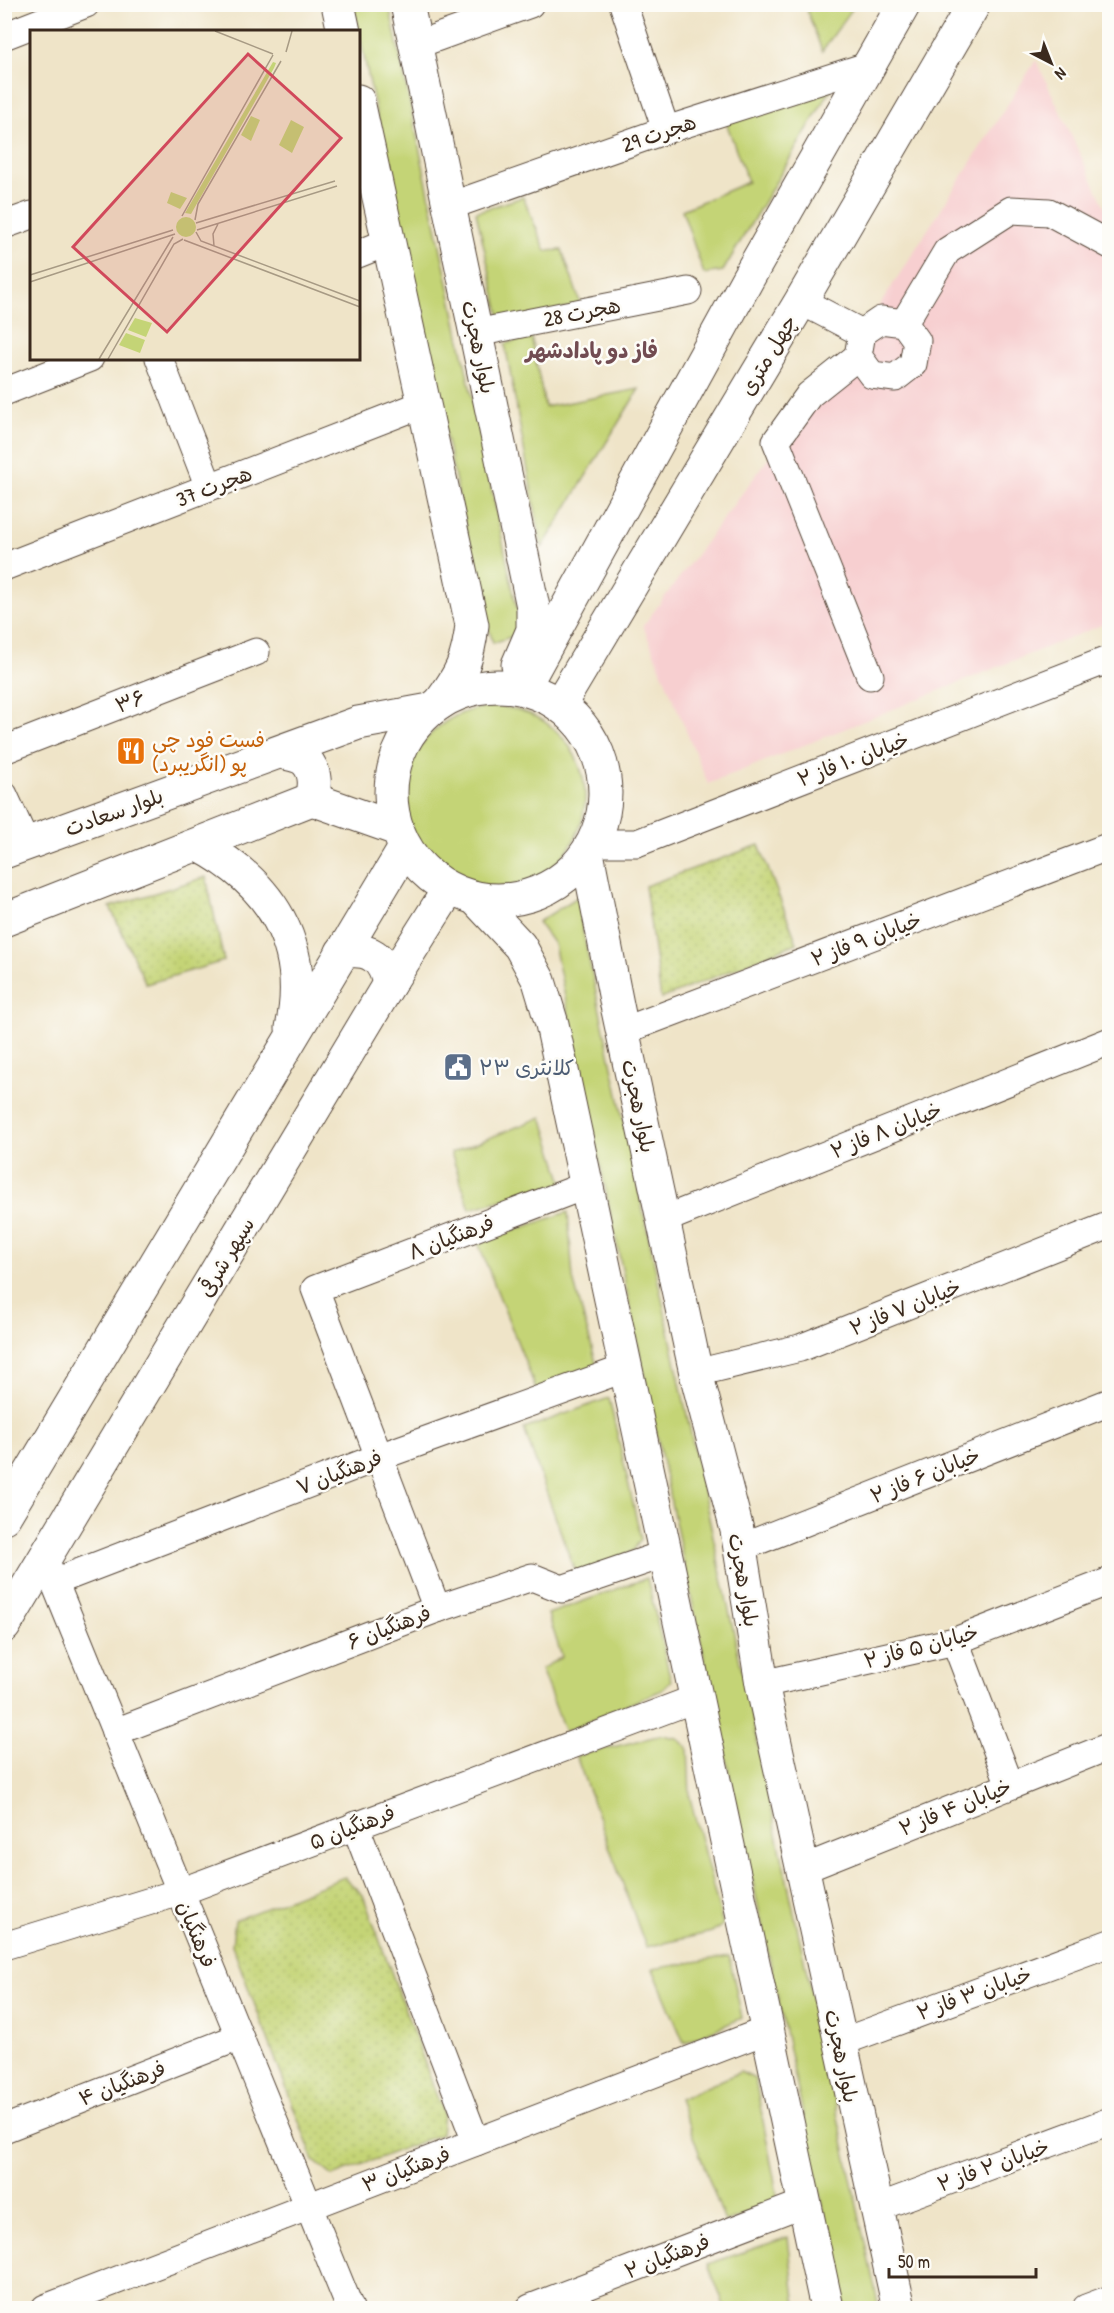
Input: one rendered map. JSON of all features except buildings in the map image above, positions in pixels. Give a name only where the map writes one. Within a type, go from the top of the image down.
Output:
[{"type":"main road","points":[[338,4],[344,30]]},
{"type":"main road","name":"بلوار هجرت","points":[[407,4],[533,607],[533,630],[516,687]]},
{"type":"main road","points":[[516,687],[904,4]]},
{"type":"main road","name":"چهل متری","points":[[560,705],[801,301],[974,4]]},
{"type":"main road","points":[[360,110],[472,625],[469,651],[459,676],[435,706],[412,729],[399,752],[394,768],[391,803],[401,838],[424,871],[462,893],[520,945],[539,981],[552,1024],[827,2308]]},
{"type":"main road","points":[[435,706],[473,688],[516,687],[560,705],[582,726],[598,753],[605,783],[604,814],[590,848],[571,872],[550,887],[526,897],[501,900],[462,893]]},
{"type":"main road","name":"بلوار سعادت","points":[[15,848],[358,723],[435,706]]},
{"type":"main road","points":[[282,752],[302,759],[312,772],[316,786],[312,799]]},
{"type":"main road","points":[[4,920],[312,799],[401,838]]},
{"type":"main road","points":[[4,1517],[342,952],[401,838]]},
{"type":"main road","points":[[199,844],[243,872],[261,891],[286,935],[294,960],[297,986],[296,1012],[290,1037]]},
{"type":"main road","name":"بلوار هجرت","points":[[590,848],[623,1031],[663,1220],[696,1372],[740,1548],[762,1684],[899,2308]]},
{"type":"main road","name":"سپهر شرقی","points":[[4,1626],[50,1571],[388,984],[462,893]]},
{"type":"main road","points":[[342,952],[355,950],[368,952],[379,960],[386,971],[388,984]]},
{"type":"street","points":[[4,36],[86,4]]},
{"type":"street","points":[[416,45],[530,4]]},
{"type":"street","points":[[623,4],[666,130]]},
{"type":"street","name":"هجرت 29","points":[[450,206],[666,130],[870,65]]},
{"type":"street","points":[[904,323],[947,251],[1011,210],[1049,213],[1110,245]]},
{"type":"street","points":[[4,225],[30,216]]},
{"type":"street","points":[[360,253],[388,242]]},
{"type":"street","name":"هجرت 28","points":[[476,333],[688,291]]},
{"type":"street","points":[[801,301],[860,345],[872,375],[895,378],[914,364],[917,341],[904,323],[881,320],[860,345],[809,395],[776,441],[870,676]]},
{"type":"street","points":[[4,392],[85,360]]},
{"type":"street","points":[[160,360],[209,487]]},
{"type":"street","name":"هجرت 37","points":[[4,567],[423,404]]},
{"type":"street","name":"۳۶","points":[[4,750],[256,652]]},
{"type":"street","name":"خیابان ۱۰ فاز ۲","points":[[590,848],[637,843],[1110,659]]},
{"type":"street","points":[[4,795],[15,848]]},
{"type":"street","name":"خیابان ۹ فاز ۲","points":[[623,1031],[1110,846]]},
{"type":"street","name":"خیابان ۸ فاز ۲","points":[[663,1220],[1110,1041]]},
{"type":"street","name":"فرهنگیان ۸","points":[[379,1457],[315,1289],[586,1185]]},
{"type":"street","name":"خیابان ۷ فاز ۲","points":[[696,1372],[800,1348],[1110,1226]]},
{"type":"street","name":"فرهنگیان ۷","points":[[50,1571],[379,1457],[626,1368]]},
{"type":"street","name":"خیابان ۶ فاز ۲","points":[[740,1548],[1110,1402]]},
{"type":"street","points":[[379,1457],[437,1609]]},
{"type":"street","name":"فرهنگیان ۶","points":[[115,1732],[437,1609],[532,1577],[562,1589],[665,1554]]},
{"type":"street","name":"فرهنگیان","points":[[50,1571],[350,2308]]},
{"type":"street","name":"خیابان ۵ فاز ۲","points":[[762,1684],[955,1641],[1110,1581]]},
{"type":"street","points":[[955,1641],[1010,1785]]},
{"type":"street","name":"فرهنگیان ۵","points":[[4,1946],[180,1892],[697,1698]]},
{"type":"street","name":"خیابان ۴ فاز ۲","points":[[802,1869],[1110,1746]]},
{"type":"street","points":[[356,1825],[476,2142]]},
{"type":"street","name":"خیابان ۳ فاز ۲","points":[[839,2043],[1110,1943]]},
{"type":"street","name":"فرهنگیان ۳","points":[[45,2308],[767,2030]]},
{"type":"street","name":"فرهنگیان ۴","points":[[4,2129],[239,2037]]},
{"type":"street","name":"خیابان ۲ فاز ۲","points":[[876,2208],[1110,2121]]},
{"type":"street","name":"فرهنگیان ۲","points":[[530,2308],[804,2203]]},
{"type":"street","points":[[1086,2308],[1110,2299]]},
{"type":"shaded area","points":[[1036,60],[1109,216],[1109,622],[708,784],[643,626],[862,333]]},
{"type":"green space","points":[[855,4],[822,51],[805,5]]},
{"type":"green space","points":[[353,5],[389,5],[521,628],[513,636],[493,643],[483,608]]},
{"type":"green space","points":[[844,67],[723,271],[704,274],[682,210],[748,182],[723,114]]},
{"type":"green space","points":[[523,197],[546,251],[562,250],[581,305],[501,322],[476,212]]},
{"type":"green space","points":[[531,336],[545,407],[639,389],[542,548],[505,344]]},
{"type":"green space","points":[[495,707],[513,708],[530,714],[559,733],[578,762],[584,779],[584,815],[578,832],[559,861],[530,880],[513,886],[495,887],[477,886],[460,880],[431,861],[412,832],[406,815],[405,797],[406,779],[412,762],[431,733],[460,714],[477,708]]},
{"type":"green space","points":[[759,845],[797,943],[661,999],[645,886]]},
{"type":"green space","points":[[206,877],[224,961],[146,984],[110,907]]},
{"type":"green space","points":[[584,893],[579,909],[583,932],[879,2308],[845,2308],[684,1564],[554,944],[538,922]]},
{"type":"green space","points":[[542,1117],[563,1183],[470,1209],[451,1153]]},
{"type":"green space","points":[[568,1212],[573,1279],[600,1377],[540,1399],[478,1243]]},
{"type":"green space","points":[[609,1398],[641,1539],[633,1551],[576,1575],[524,1429]]},
{"type":"green space","points":[[647,1578],[671,1681],[662,1690],[565,1732],[541,1669],[562,1657],[548,1614]]},
{"type":"green space","points":[[662,1735],[677,1738],[688,1748],[690,1798],[723,1925],[712,1932],[646,1947],[576,1756]]},
{"type":"green space","points":[[344,1877],[363,1895],[443,2113],[441,2134],[333,2176],[314,2161],[232,1945],[235,1920]]},
{"type":"green space","points":[[729,1956],[742,2018],[684,2043],[653,1969]]},
{"type":"green space","points":[[740,2072],[755,2079],[779,2204],[725,2222],[679,2099]]},
{"type":"green space","points":[[788,2237],[798,2308],[725,2308],[708,2264]]},
{"type":"place","name":"فست فود چی پو (انگریبرد)","points":[[131,751]]},
{"type":"place","name":"کلانتری ۲۳","points":[[458,1067]]},
{"type":"district","name":"فاز دو پادادشهر","points":[[592,350]]}]
